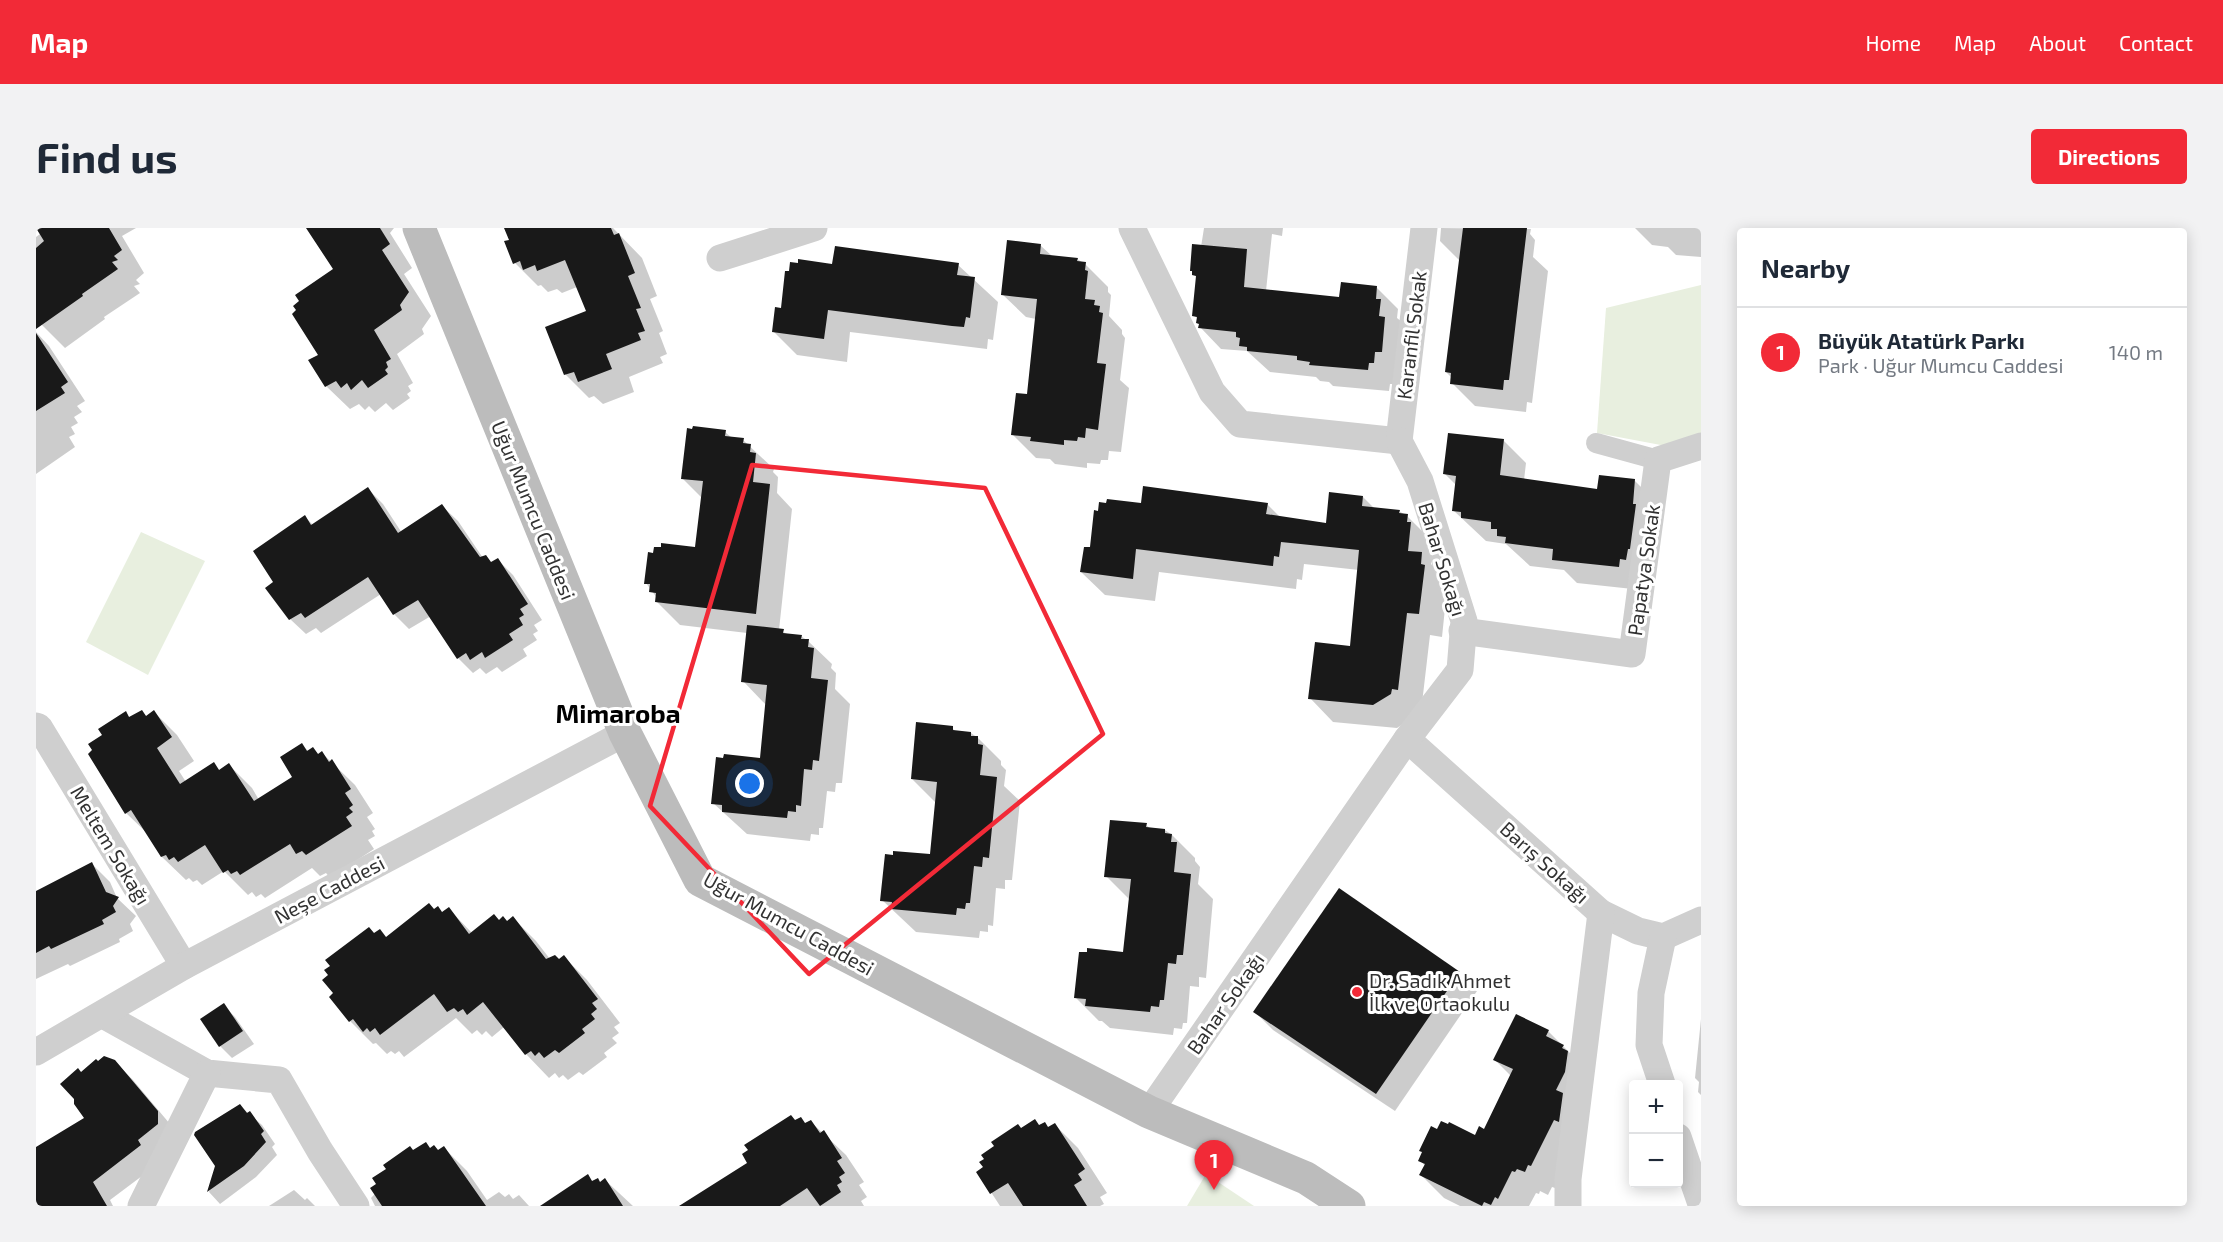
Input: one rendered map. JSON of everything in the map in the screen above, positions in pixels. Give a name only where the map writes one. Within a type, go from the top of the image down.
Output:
[{"type":"main road","name":"Uğur Mumcu Caddesi","points":[[419,228],[625,733],[700,880],[1149,1112],[1306,1178],[1349,1206]]},
{"type":"street","points":[[720,258],[814,228]]},
{"type":"street","points":[[1132,228],[1212,392],[1240,424],[1399,441]]},
{"type":"street","name":"Karanfil Sokak","points":[[1399,441],[1424,228]]},
{"type":"street","name":"Bahar Sokağı","points":[[1149,1112],[1407,739],[1460,670],[1464,621],[1420,481],[1399,441]]},
{"type":"street","points":[[1596,443],[1658,460],[1701,446]]},
{"type":"street","name":"Papatya Sokak","points":[[1462,631],[1632,654],[1658,460]]},
{"type":"street","name":"Meltem Sokağı","points":[[36,726],[184,966]]},
{"type":"street","name":"Neşe Caddesi","points":[[36,1052],[184,966],[625,733]]},
{"type":"street","name":"Barış Sokağı","points":[[1407,739],[1601,913],[1638,931],[1663,938]]},
{"type":"street","points":[[1568,1206],[1568,1179],[1601,913]]},
{"type":"street","points":[[1661,1080],[1649,1045],[1651,993],[1663,938],[1701,920]]},
{"type":"street","points":[[103,1015],[207,1072],[279,1080],[320,1151],[356,1206]]},
{"type":"street","points":[[141,1206],[207,1072]]},
{"type":"street","points":[[1683,1152],[1701,1204]]},
{"type":"highlighted area","points":[[752,465],[985,488],[1103,734],[809,974],[650,806]]},
{"type":"green space","points":[[1701,285],[1701,443],[1682,449],[1597,433],[1606,308]]},
{"type":"green space","points":[[141,532],[205,561],[148,675],[86,642]]},
{"type":"green space","points":[[1206,1174],[1254,1206],[1187,1206]]},
{"type":"building","points":[[36,228],[109,228],[122,250],[114,256],[118,260],[112,262],[118,269],[36,329],[36,248],[44,241]]},
{"type":"building","points":[[306,228],[380,228],[390,244],[382,250],[409,292],[400,305],[402,310],[374,330],[391,359],[386,362],[388,367],[385,370],[388,374],[368,388],[362,380],[351,390],[347,383],[341,388],[336,381],[325,387],[308,360],[318,355],[292,314],[296,310],[293,306],[299,301],[295,295],[333,269]]},
{"type":"building","points":[[504,228],[611,228],[614,235],[619,233],[635,273],[628,276],[641,308],[636,309],[645,331],[638,333],[641,340],[606,354],[612,369],[578,382],[574,372],[564,375],[545,327],[586,311],[565,260],[537,271],[535,265],[523,270],[520,261],[513,264],[504,241],[509,240]]},
{"type":"building","points":[[1463,228],[1527,228],[1509,380],[1504,380],[1503,390],[1450,384],[1451,373],[1445,372]]},
{"type":"building","points":[[1007,240],[1041,244],[1040,254],[1078,258],[1077,261],[1086,262],[1085,270],[1088,271],[1085,299],[1095,300],[1094,305],[1100,306],[1099,312],[1103,313],[1097,363],[1106,364],[1098,430],[1086,428],[1085,438],[1078,437],[1077,441],[1064,440],[1064,445],[1030,441],[1031,437],[1011,435],[1016,393],[1027,394],[1037,299],[1001,295]]},
{"type":"building","points":[[1192,244],[1247,249],[1244,287],[1339,297],[1341,282],[1377,286],[1376,299],[1381,299],[1379,316],[1385,317],[1382,352],[1375,352],[1374,363],[1369,363],[1368,370],[1309,365],[1310,362],[1297,360],[1297,356],[1247,351],[1247,347],[1239,346],[1240,338],[1236,337],[1236,332],[1198,328],[1197,317],[1192,316],[1196,276],[1190,271]]},
{"type":"building","points":[[835,246],[959,263],[957,275],[975,277],[970,318],[966,317],[964,327],[828,310],[824,339],[772,332],[775,307],[781,308],[785,271],[789,271],[790,262],[798,263],[798,259],[832,264]]},
{"type":"building","points":[[36,333],[68,382],[61,387],[65,393],[36,411]]},
{"type":"building","points":[[693,426],[726,430],[725,436],[744,438],[743,443],[751,444],[750,452],[756,453],[753,482],[770,484],[756,614],[655,602],[656,593],[649,592],[650,584],[644,584],[648,552],[653,553],[654,547],[661,547],[661,543],[695,547],[703,481],[681,479],[687,428],[692,429]]},
{"type":"building","points":[[1448,433],[1504,439],[1500,475],[1597,489],[1599,475],[1635,479],[1633,504],[1636,504],[1630,549],[1628,549],[1626,560],[1620,559],[1619,567],[1552,560],[1553,549],[1505,543],[1506,537],[1497,536],[1497,529],[1491,529],[1491,522],[1461,518],[1461,512],[1452,511],[1456,476],[1443,474]]},
{"type":"building","points":[[1143,486],[1268,503],[1266,514],[1326,523],[1329,492],[1363,496],[1362,506],[1400,510],[1399,513],[1408,514],[1407,522],[1411,522],[1408,551],[1422,552],[1421,564],[1425,565],[1419,614],[1407,613],[1398,690],[1392,689],[1391,694],[1373,705],[1308,699],[1315,642],[1350,646],[1359,550],[1281,542],[1279,557],[1274,556],[1273,566],[1136,549],[1133,579],[1080,572],[1084,547],[1090,547],[1094,510],[1098,511],[1099,502],[1106,503],[1107,499],[1141,503]]},
{"type":"building","points":[[368,487],[398,533],[442,504],[480,557],[486,555],[491,562],[498,558],[528,604],[520,609],[524,615],[519,618],[523,625],[509,634],[513,640],[485,658],[482,652],[470,660],[466,653],[457,659],[418,600],[393,615],[368,577],[305,618],[301,613],[289,620],[265,588],[273,582],[253,551],[305,515],[311,525]]},
{"type":"building","points":[[747,625],[784,629],[783,633],[802,635],[801,639],[809,639],[808,647],[814,648],[811,678],[828,680],[819,761],[813,760],[812,770],[804,769],[801,806],[796,805],[796,812],[788,811],[787,818],[722,812],[722,805],[711,804],[716,757],[723,758],[724,754],[760,758],[767,685],[741,682]]},
{"type":"building","points":[[142,710],[146,716],[154,710],[172,737],[157,748],[180,784],[214,762],[219,770],[229,763],[254,801],[292,777],[280,757],[302,743],[307,751],[313,747],[318,754],[322,751],[329,762],[332,759],[351,789],[345,793],[353,805],[349,808],[353,812],[346,817],[352,826],[306,855],[302,851],[296,854],[290,844],[240,875],[237,871],[231,874],[228,870],[223,873],[205,845],[178,862],[174,857],[169,860],[166,855],[161,857],[131,810],[125,814],[88,754],[92,750],[88,744],[102,735],[98,729],[126,711],[129,717]]},
{"type":"building","points":[[916,722],[953,726],[953,730],[971,732],[971,736],[978,736],[978,744],[983,745],[980,775],[997,777],[989,858],[983,857],[982,867],[974,866],[970,903],[966,903],[965,909],[957,908],[956,915],[891,909],[892,902],[880,901],[885,854],[893,855],[893,851],[930,854],[937,782],[911,779]]},
{"type":"building","points":[[1110,820],[1147,823],[1146,827],[1165,829],[1165,833],[1172,834],[1171,842],[1177,842],[1174,872],[1191,874],[1183,955],[1177,955],[1176,964],[1168,963],[1164,1000],[1160,1000],[1159,1007],[1151,1006],[1150,1012],[1085,1006],[1086,999],[1074,998],[1079,952],[1087,952],[1087,948],[1123,952],[1131,879],[1104,877]]},
{"type":"building","points":[[92,862],[106,892],[119,897],[113,906],[116,912],[102,920],[104,924],[51,949],[49,946],[36,953],[36,891]]},
{"type":"building","name":"Dr. Sadık Ahmet İlk ve Ortaokulu","points":[[1339,888],[1460,972],[1376,1094],[1253,1012]]},
{"type":"building","points":[[429,903],[434,909],[438,906],[442,912],[449,907],[469,934],[494,914],[499,920],[503,916],[507,921],[513,916],[546,959],[555,955],[559,959],[564,955],[598,999],[592,1003],[597,1009],[591,1014],[595,1019],[582,1029],[585,1033],[559,1053],[555,1050],[544,1058],[539,1052],[535,1056],[531,1051],[525,1055],[483,1002],[467,1015],[463,1009],[458,1012],[454,1008],[447,1012],[434,994],[380,1035],[375,1028],[370,1032],[367,1028],[363,1032],[353,1019],[349,1022],[329,997],[333,993],[322,980],[328,975],[324,970],[330,966],[325,960],[369,927],[374,933],[380,929],[386,937]]},
{"type":"building","points":[[224,1003],[243,1031],[219,1047],[200,1019]]},
{"type":"building","points":[[1516,1014],[1549,1030],[1546,1036],[1564,1045],[1562,1048],[1568,1051],[1565,1072],[1556,1090],[1563,1093],[1559,1122],[1554,1120],[1531,1166],[1528,1165],[1525,1172],[1517,1169],[1515,1172],[1512,1171],[1498,1199],[1495,1197],[1491,1205],[1484,1202],[1482,1206],[1419,1175],[1425,1164],[1418,1161],[1422,1152],[1419,1151],[1431,1126],[1437,1129],[1441,1121],[1448,1124],[1449,1122],[1475,1135],[1479,1126],[1484,1129],[1513,1069],[1493,1060]]},
{"type":"building","points":[[104,1056],[115,1060],[158,1111],[158,1124],[138,1140],[141,1145],[93,1182],[107,1206],[36,1206],[36,1147],[84,1118],[74,1104],[74,1099],[60,1084],[78,1068],[81,1072],[96,1059],[98,1061]]},
{"type":"building","points":[[240,1104],[247,1113],[250,1111],[264,1131],[261,1134],[266,1142],[244,1166],[207,1192],[215,1166],[194,1135],[195,1132]]},
{"type":"building","points":[[791,1115],[795,1120],[801,1117],[805,1123],[811,1120],[820,1133],[824,1130],[842,1158],[837,1161],[845,1173],[839,1177],[842,1182],[837,1185],[841,1192],[820,1206],[807,1188],[780,1206],[679,1206],[747,1163],[742,1154],[748,1150],[744,1145]]},
{"type":"building","points":[[1035,1119],[1039,1125],[1045,1122],[1048,1127],[1055,1123],[1085,1169],[1078,1174],[1082,1180],[1074,1185],[1087,1206],[1023,1206],[1008,1183],[990,1194],[976,1172],[983,1167],[979,1162],[984,1159],[981,1155],[994,1146],[991,1142],[1018,1124],[1021,1128]]},
{"type":"building","points":[[426,1142],[430,1148],[434,1145],[438,1150],[444,1146],[486,1206],[382,1206],[370,1188],[376,1184],[372,1178],[386,1169],[383,1165],[410,1146],[413,1150]]},
{"type":"building","points":[[588,1174],[592,1181],[598,1178],[600,1182],[605,1178],[623,1206],[540,1206]]},
{"type":"place","name":"Dr. Sadık Ahmet İlk ve Ortaokulu","points":[[1357,992]]},
{"type":"place","name":"Büyük Atatürk Parkı","points":[[1214,1190]]},
{"type":"district","name":"Mimaroba","points":[[618,712]]}]
